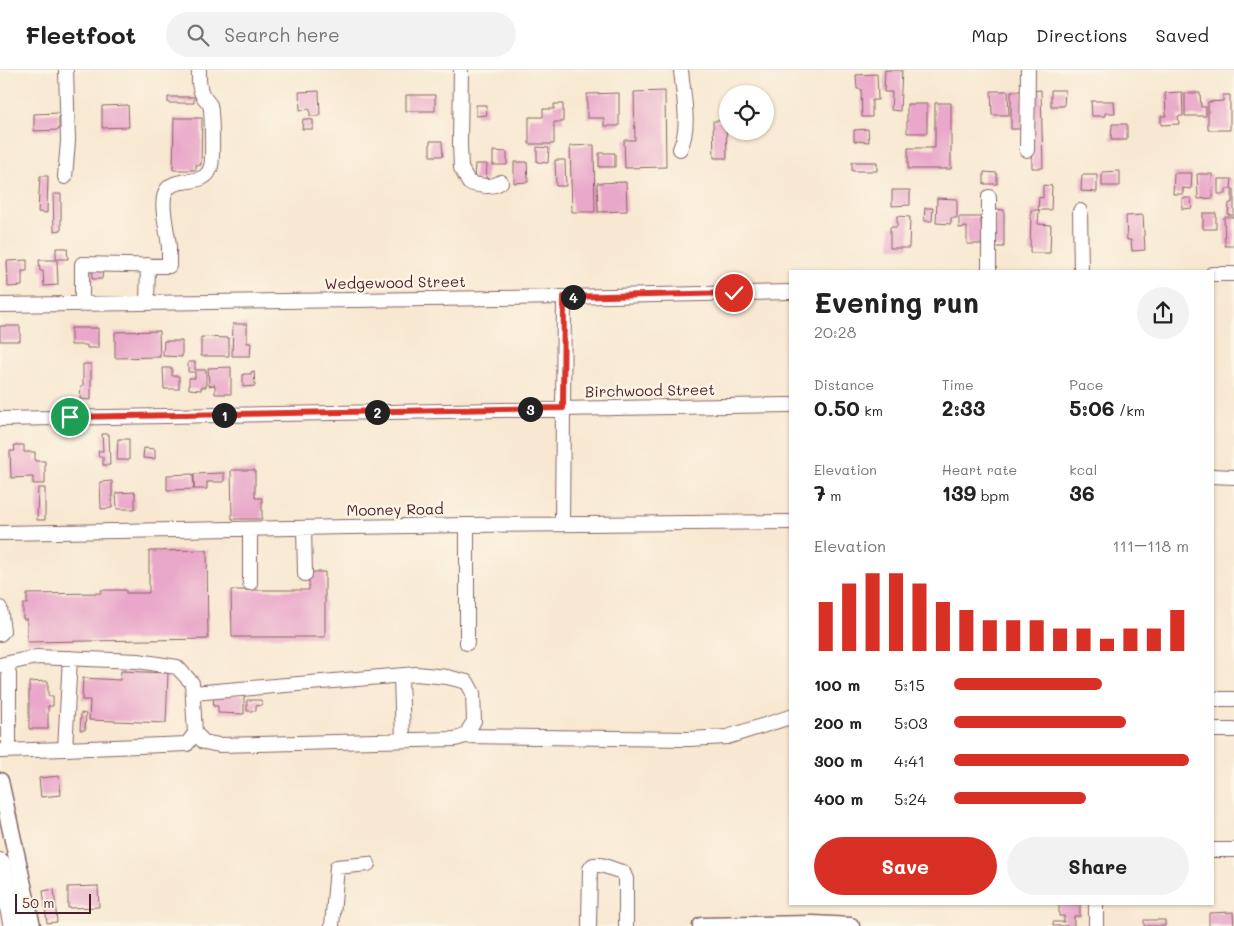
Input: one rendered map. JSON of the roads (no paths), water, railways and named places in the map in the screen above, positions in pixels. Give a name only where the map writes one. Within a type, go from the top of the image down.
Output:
[{"type":"highway","points":[[0,863],[14,926]]},
{"type":"main road","points":[[0,782],[32,926]]},
{"type":"main road","points":[[700,926],[813,924],[851,926]]},
{"type":"street","points":[[65,177],[68,141],[66,70]]},
{"type":"street","points":[[82,304],[82,264],[169,266],[169,247],[164,206],[165,193],[178,182],[196,180],[205,176],[211,168],[211,106],[203,97],[199,87],[199,70]]},
{"type":"street","points":[[461,70],[461,168],[469,183],[495,186],[501,182]]},
{"type":"street","points":[[680,149],[684,140],[685,110],[681,70]]},
{"type":"street","points":[[1027,150],[1028,70]]},
{"type":"street","points":[[989,197],[989,270]]},
{"type":"street","points":[[1080,211],[1081,270]]},
{"type":"street","points":[[148,266],[148,303]]},
{"type":"street","points":[[1214,274],[1234,274]]},
{"type":"street","name":"Wedgewood Street","points":[[0,305],[789,292]]},
{"type":"street","points":[[562,524],[564,297]]},
{"type":"street","name":"Birchwood Street","points":[[0,418],[789,405]]},
{"type":"street","points":[[1214,476],[1234,477]]},
{"type":"street","name":"Mooney Road","points":[[0,533],[789,522]]},
{"type":"street","points":[[467,525],[467,643]]},
{"type":"street","points":[[304,528],[305,574]]},
{"type":"street","points":[[250,529],[250,583]]},
{"type":"street","points":[[0,608],[3,631],[0,634]]},
{"type":"street","points":[[36,657],[138,661],[177,667],[192,683],[195,733],[187,744],[65,750],[4,750],[9,674],[3,664],[36,657]]},
{"type":"street","points":[[65,750],[70,658]]},
{"type":"street","points":[[193,692],[416,674],[447,677],[467,682],[473,693],[474,721],[465,736]]},
{"type":"street","points":[[401,676],[403,740]]},
{"type":"street","points":[[1214,699],[1234,699]]},
{"type":"street","points":[[195,733],[204,742],[220,745],[455,739],[465,736],[708,738],[727,737],[789,717]]},
{"type":"street","points":[[1214,730],[1234,730]]},
{"type":"street","points":[[1214,850],[1234,850]]},
{"type":"street","points":[[332,926],[337,867],[368,864]]},
{"type":"street","points":[[589,926],[590,869],[593,865],[599,864],[624,874],[626,879],[626,926]]},
{"type":"street","points":[[1096,905],[1096,926]]}]
